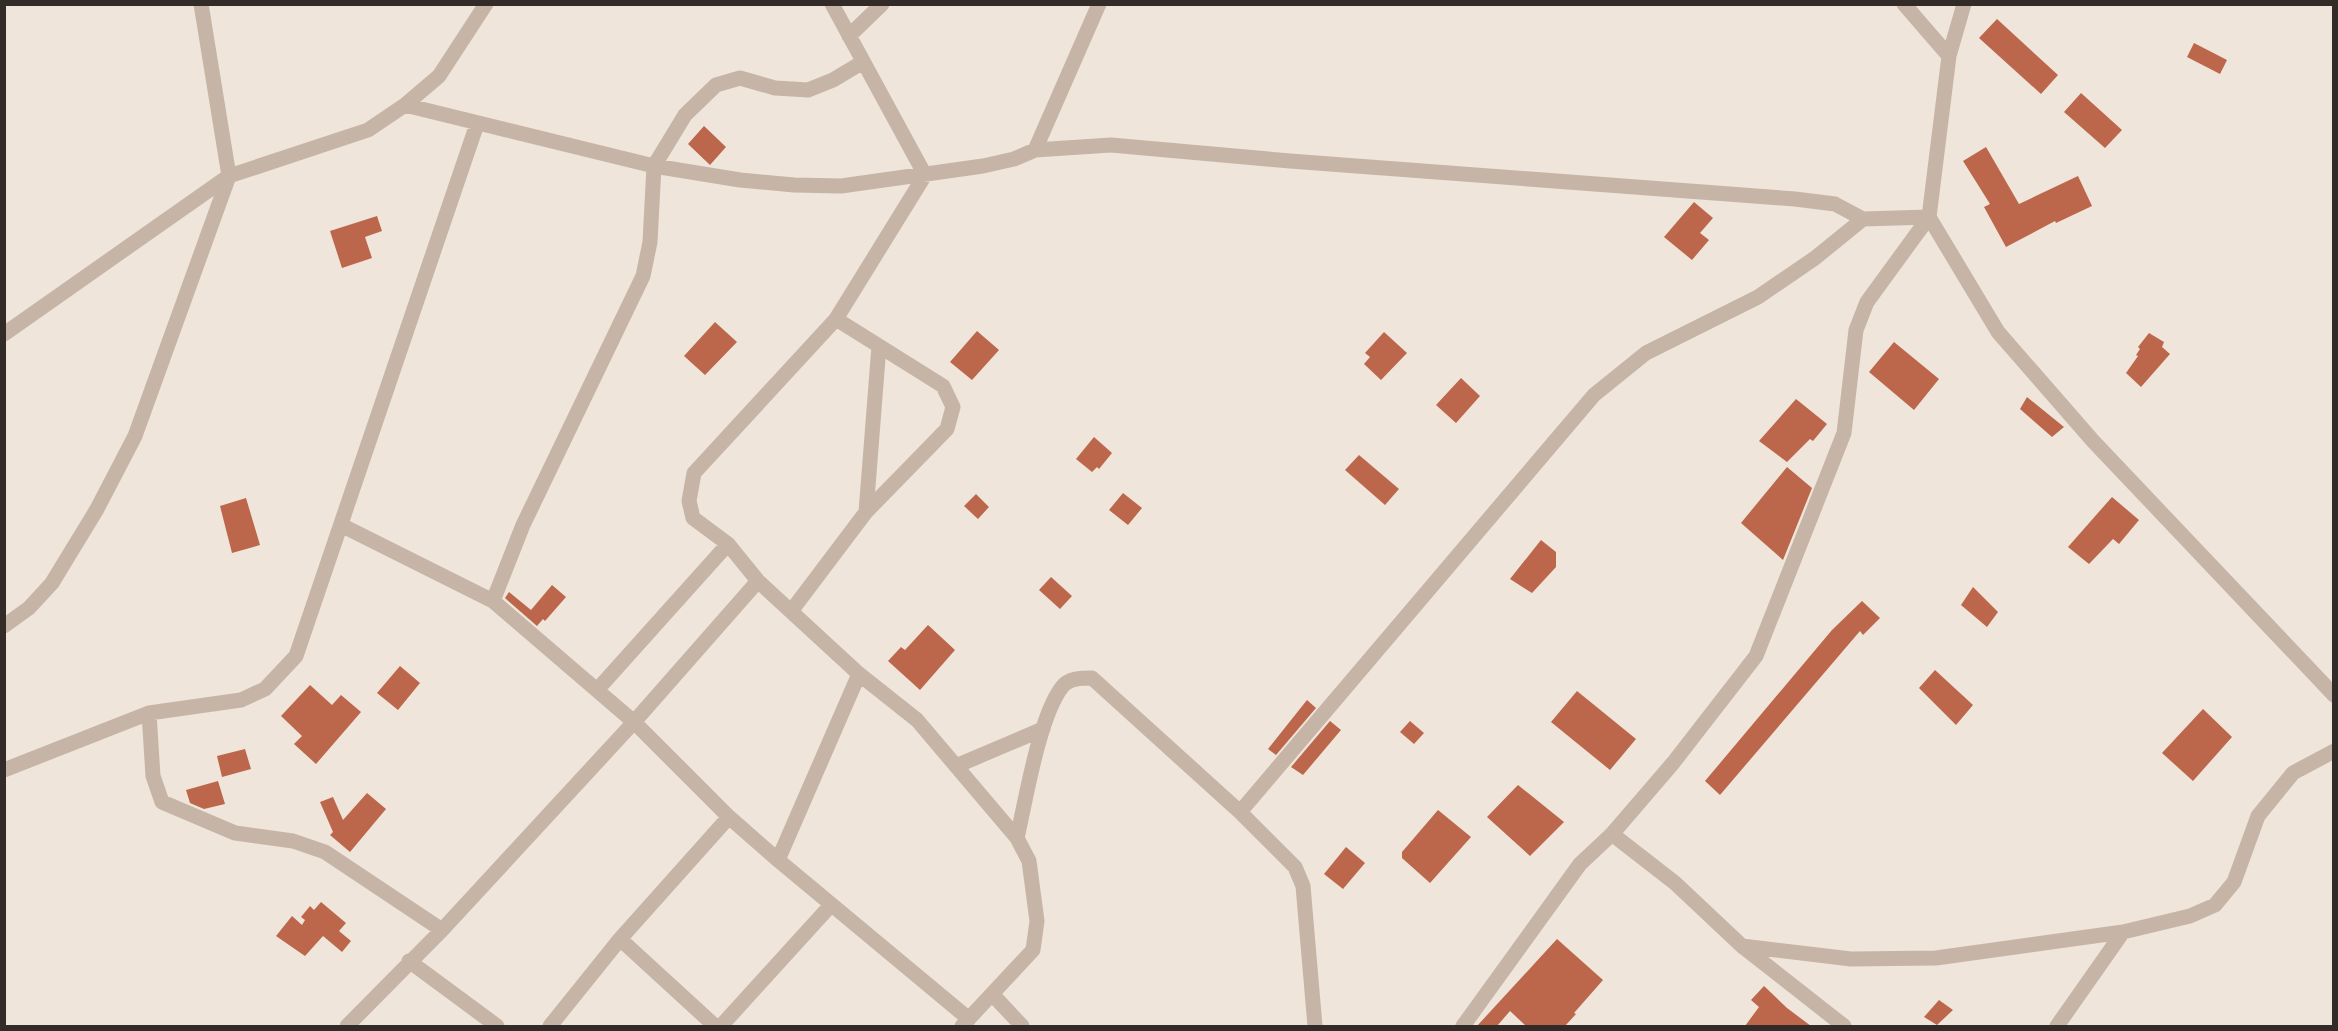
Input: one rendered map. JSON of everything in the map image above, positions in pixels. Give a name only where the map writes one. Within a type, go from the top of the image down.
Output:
[{"type":"street","points":[[4,626],[29,608],[52,583],[97,509],[135,436],[229,176],[201,4]]},
{"type":"street","points":[[4,334],[229,176],[368,130],[405,105],[439,76],[486,4]]},
{"type":"street","points":[[832,4],[925,175]]},
{"type":"street","points":[[849,36],[882,4]]},
{"type":"street","points":[[1035,150],[1099,4]]},
{"type":"street","points":[[1904,4],[1949,56]]},
{"type":"street","points":[[1463,1026],[1580,864],[1612,834],[1673,764],[1756,656],[1844,433],[1856,330],[1867,302],[1929,217],[1949,56],[1964,4]]},
{"type":"street","points":[[493,601],[523,525],[643,276],[650,242],[654,166],[685,115],[716,85],[740,78],[775,88],[808,90],[833,80],[863,62]]},
{"type":"street","points":[[405,105],[654,166],[740,180],[794,185],[841,186],[983,166],[1014,159],[1035,150],[1111,145],[1290,162],[1795,199],[1835,204],[1863,219],[1929,217]]},
{"type":"street","points":[[4,770],[149,713],[240,700],[265,689],[296,656],[477,124]]},
{"type":"street","points":[[341,525],[493,601],[634,722],[729,817],[966,1023],[1033,950],[1037,921],[1029,861],[1017,838],[917,720],[859,674],[758,581],[728,544],[693,519],[688,501],[694,473],[836,319],[925,175]]},
{"type":"street","points":[[1929,217],[1998,332],[2092,441],[2334,695]]},
{"type":"street","points":[[1240,812],[1594,395],[1646,353],[1758,297],[1815,258],[1863,219]]},
{"type":"street","points":[[792,610],[866,512],[947,429],[953,407],[943,386],[836,319]]},
{"type":"street","points":[[866,512],[879,346]]},
{"type":"street","points":[[597,690],[728,544]]},
{"type":"street","points":[[347,1026],[442,930],[634,722],[758,581]]},
{"type":"street","points":[[778,860],[859,674]]},
{"type":"street","points":[[1017,838],[1043,729],[1062,685],[1077,678],[1092,678],[1240,812],[1295,867],[1304,886],[1315,1026]]},
{"type":"street","points":[[149,713],[153,776],[162,802],[235,833],[292,841],[325,852],[442,930]]},
{"type":"street","points":[[956,766],[1043,729]]},
{"type":"street","points":[[1742,946],[1851,959],[1936,958],[2123,932],[2190,916],[2215,905],[2234,882],[2258,816],[2293,773],[2334,751]]},
{"type":"street","points":[[550,1026],[620,939],[729,817]]},
{"type":"street","points":[[1612,834],[1675,883],[1742,946],[1844,1026]]},
{"type":"street","points":[[721,1026],[831,904]]},
{"type":"street","points":[[2057,1026],[2123,932]]},
{"type":"street","points":[[620,939],[715,1026]]},
{"type":"street","points":[[409,962],[497,1026]]},
{"type":"street","points":[[992,994],[1022,1026]]},
{"type":"building","points":[[1997,19],[2058,75],[2041,94],[1979,38]]},
{"type":"building","points":[[2194,43],[2227,60],[2220,74],[2187,57]]},
{"type":"building","points":[[2081,93],[2122,130],[2105,148],[2064,112]]},
{"type":"building","points":[[704,126],[726,147],[710,165],[688,144]]},
{"type":"building","points":[[1986,147],[2019,204],[2078,176],[2092,206],[2056,223],[2055,221],[2006,247],[1984,207],[1990,204],[1963,161]]},
{"type":"building","points":[[1694,202],[1713,218],[1700,233],[1709,240],[1692,260],[1664,237]]},
{"type":"building","points":[[377,216],[382,231],[365,237],[372,258],[342,268],[330,231]]},
{"type":"building","points":[[715,322],[737,342],[705,375],[684,356]]},
{"type":"building","points":[[977,331],[999,350],[972,380],[950,362]]},
{"type":"building","points":[[1384,332],[1407,353],[1381,380],[1364,364],[1370,357],[1365,353]]},
{"type":"building","points":[[2149,333],[2164,342],[2162,347],[2170,354],[2141,387],[2126,373],[2138,356],[2136,355],[2140,349],[2138,347]]},
{"type":"building","points":[[1894,342],[1939,379],[1914,410],[1869,372]]},
{"type":"building","points":[[1461,378],[1480,396],[1456,423],[1436,405]]},
{"type":"building","points":[[2027,397],[2064,427],[2052,437],[2020,409]]},
{"type":"building","points":[[1796,399],[1827,424],[1813,441],[1810,439],[1787,462],[1759,441]]},
{"type":"building","points":[[1094,437],[1112,453],[1099,469],[1097,467],[1092,472],[1076,459]]},
{"type":"building","points":[[1359,455],[1399,489],[1385,505],[1345,470]]},
{"type":"building","points":[[1787,467],[1812,488],[1783,560],[1741,523]]},
{"type":"building","points":[[1123,493],[1142,508],[1128,525],[1109,510]]},
{"type":"building","points":[[976,494],[989,507],[978,519],[964,506]]},
{"type":"building","points":[[2112,497],[2139,520],[2119,544],[2113,539],[2089,564],[2068,547]]},
{"type":"building","points":[[246,498],[260,545],[232,553],[220,506]]},
{"type":"building","points":[[1541,540],[1556,552],[1556,567],[1532,593],[1510,579]]},
{"type":"building","points":[[1051,577],[1072,596],[1060,609],[1039,590]]},
{"type":"building","points":[[552,585],[566,597],[545,621],[543,619],[537,626],[505,598],[509,592],[531,610]]},
{"type":"building","points":[[1973,587],[1998,612],[1987,627],[1961,605]]},
{"type":"building","points":[[1862,601],[1880,618],[1863,635],[1860,631],[1720,795],[1705,781],[1832,630]]},
{"type":"building","points":[[928,625],[955,650],[920,690],[888,661],[901,647],[905,650]]},
{"type":"building","points":[[400,666],[420,683],[398,710],[377,693]]},
{"type":"building","points":[[1935,670],[1973,705],[1956,725],[1919,688]]},
{"type":"building","points":[[310,685],[332,705],[341,695],[361,712],[316,764],[294,744],[302,736],[281,716]]},
{"type":"building","points":[[1577,691],[1636,739],[1610,770],[1551,722]]},
{"type":"building","points":[[1307,700],[1316,708],[1276,755],[1268,749]]},
{"type":"building","points":[[2203,709],[2232,737],[2193,781],[2162,753]]},
{"type":"building","points":[[1330,721],[1341,730],[1303,775],[1291,767]]},
{"type":"building","points":[[1410,721],[1424,733],[1414,744],[1400,732]]},
{"type":"building","points":[[245,749],[251,769],[222,777],[217,756]]},
{"type":"building","points":[[218,781],[225,804],[204,809],[190,803],[186,790]]},
{"type":"building","points":[[1518,785],[1564,822],[1530,856],[1487,817]]},
{"type":"building","points":[[367,793],[386,809],[350,852],[330,835],[333,832],[320,802],[333,797],[343,820]]},
{"type":"building","points":[[1438,810],[1471,837],[1430,883],[1402,858],[1402,852]]},
{"type":"building","points":[[1346,847],[1365,863],[1343,889],[1324,874]]},
{"type":"building","points":[[321,902],[346,923],[339,931],[351,941],[342,952],[323,936],[305,956],[276,936],[292,916],[302,925],[305,920],[301,917],[310,906],[314,910]]},
{"type":"building","points":[[1557,939],[1603,980],[1565,1026],[1526,1026],[1510,1011],[1497,1026],[1477,1026]]},
{"type":"building","points":[[1764,986],[1787,1008],[1811,1026],[1745,1026],[1759,1007],[1751,1000]]},
{"type":"building","points":[[1939,1000],[1953,1010],[1937,1025],[1924,1017]]}]
